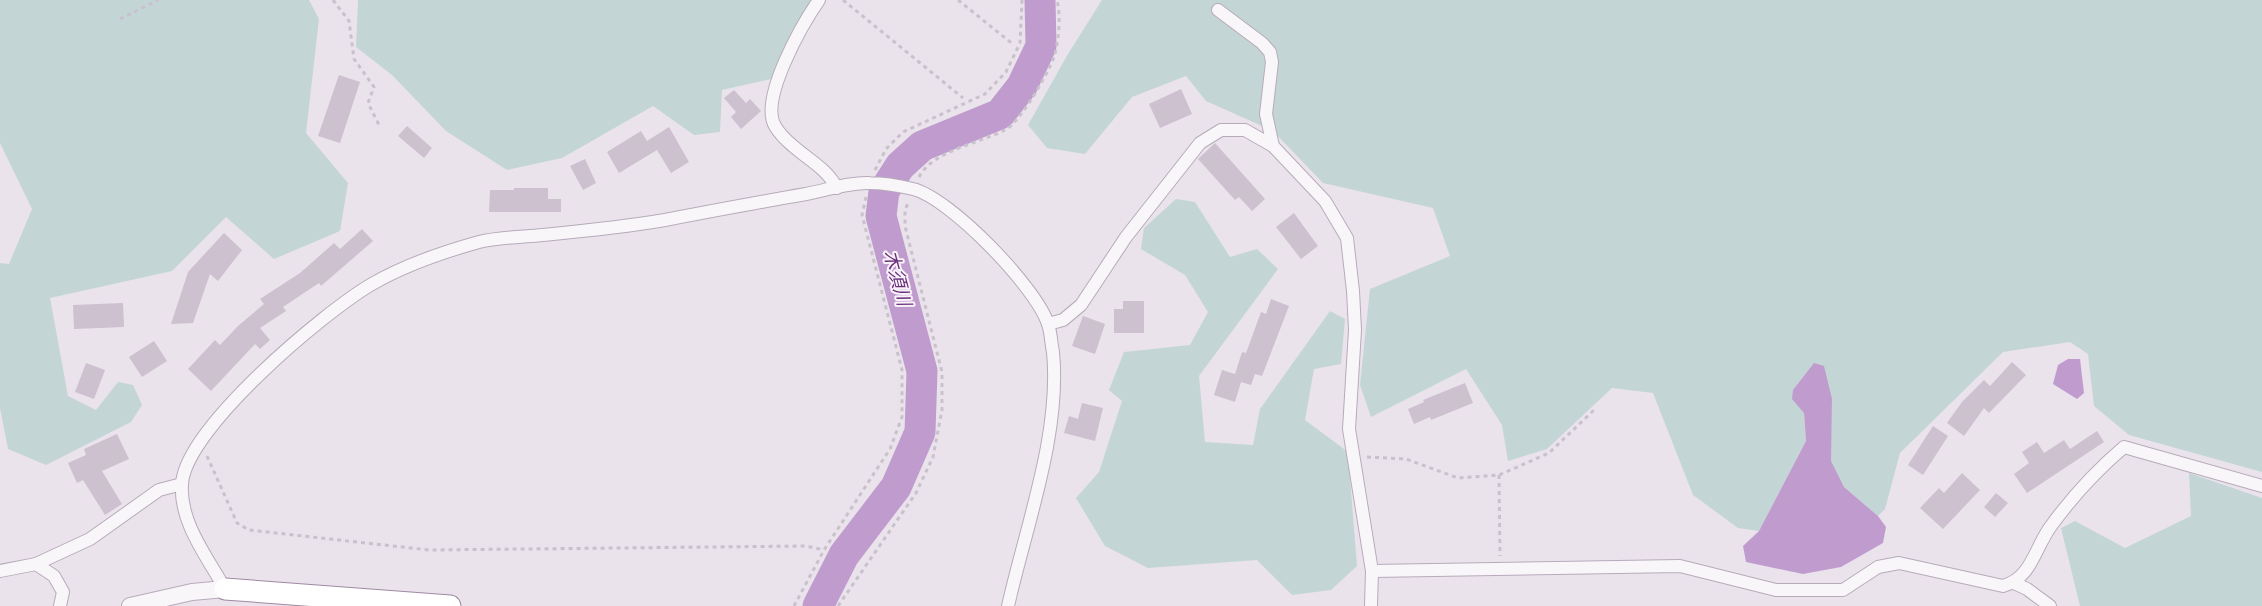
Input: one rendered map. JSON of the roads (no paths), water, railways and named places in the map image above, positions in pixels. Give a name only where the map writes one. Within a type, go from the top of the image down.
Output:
[{"type":"highway","points":[[225,589],[450,606]]},
{"type":"street","points":[[819,0],[782,66],[771,107],[774,126],[793,146],[830,176],[837,188]]},
{"type":"street","points":[[1218,10],[1262,43],[1270,52],[1272,62],[1266,114],[1273,146]]},
{"type":"street","points":[[1048,324],[1063,320],[1081,305],[1126,237],[1200,143],[1220,130],[1245,130],[1273,146],[1325,201],[1347,238],[1354,291],[1355,330],[1349,429],[1372,571],[1371,606]]},
{"type":"street","points":[[130,606],[192,592],[225,589],[187,520],[182,484],[187,462],[200,440],[248,387],[288,349],[335,310],[372,284],[431,257],[484,241],[652,222],[869,182],[914,189],[930,194],[942,202],[980,236],[1025,286],[1038,303],[1048,324],[1056,384],[1051,425],[1008,606]]},
{"type":"street","points":[[1372,571],[1680,566],[1776,590],[1843,590],[1878,567],[1899,563],[2003,586],[2014,583],[2028,568],[2050,527],[2100,467],[2124,446],[2262,486]]},
{"type":"street","points":[[0,570],[36,564],[90,539],[159,490],[182,484]]},
{"type":"street","points":[[36,564],[54,576],[63,592],[60,606]]},
{"type":"street","points":[[2014,583],[2028,589],[2050,606]]},
{"type":"waterway","name":"木須川","points":[[818,606],[844,555],[896,487],[920,432],[922,371],[881,216],[884,191],[900,166],[922,146],[1000,114],[1022,86],[1041,46],[1040,0]]}]
